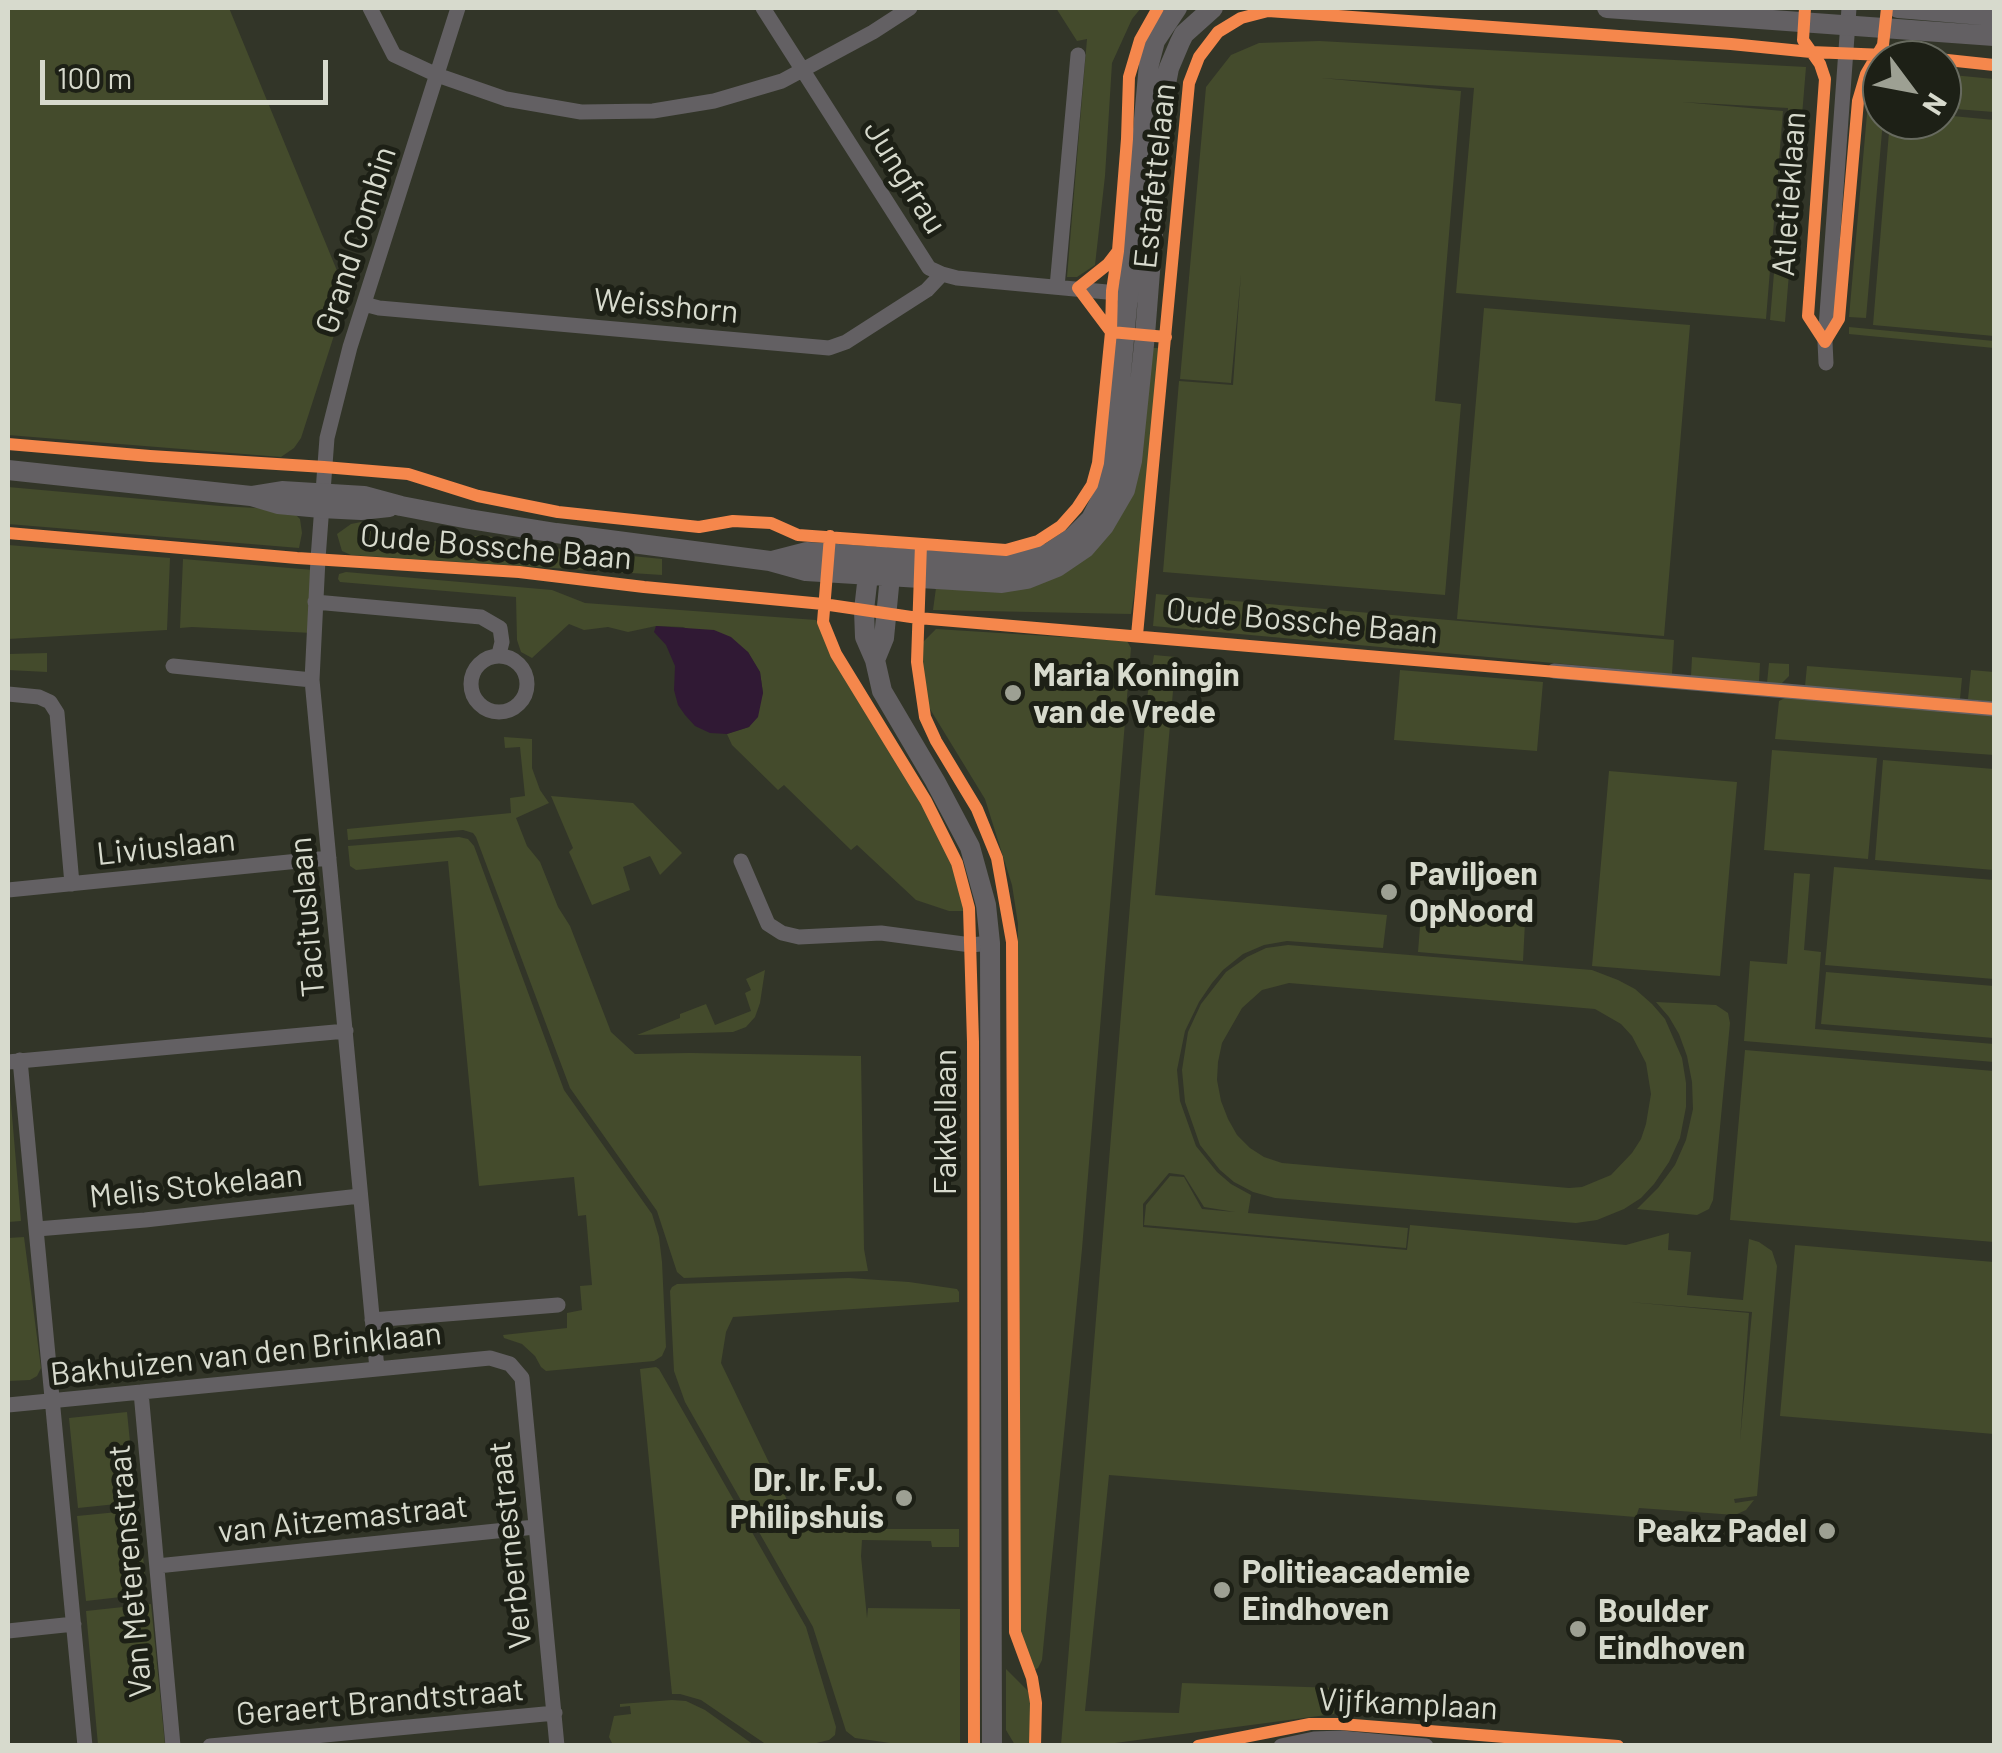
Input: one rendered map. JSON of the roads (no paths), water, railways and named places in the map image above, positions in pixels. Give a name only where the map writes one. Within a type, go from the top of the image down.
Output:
[{"type":"street","points":[[370,8],[394,55],[437,76],[506,99],[581,112],[652,112],[714,101],[782,81],[910,8]]},
{"type":"street","name":"Grand Combin","points":[[322,500],[327,438],[350,347],[458,8]]},
{"type":"street","name":"Jungfrau","points":[[762,8],[930,268],[956,278],[1138,294]]},
{"type":"street","name":"Estafettelaan","points":[[868,575],[1002,583],[1027,579],[1057,567],[1085,548],[1116,508],[1132,461],[1149,64],[1155,42],[1177,8]]},
{"type":"street","name":"Estafettelaan","points":[[881,556],[1005,565],[1050,553],[1091,519],[1107,488],[1113,460],[1169,68],[1184,34],[1213,8]]},
{"type":"street","points":[[1608,8],[1848,16],[1994,36]]},
{"type":"street","points":[[1898,8],[1994,16]]},
{"type":"street","name":"Atletieklaan","points":[[1826,363],[1848,16]]},
{"type":"street","points":[[1057,286],[1078,56]]},
{"type":"street","name":"Weisshorn","points":[[364,304],[829,348],[846,342],[927,290],[942,274]]},
{"type":"street","name":"Oude Bossche Baan","points":[[8,470],[251,496],[282,491],[322,500],[364,496],[556,533],[770,561],[806,570],[868,575]]},
{"type":"street","name":"Tacituslaan","points":[[322,500],[312,680],[376,1369]]},
{"type":"street","name":"Oude Bossche Baan","points":[[770,561],[807,552],[881,556]]},
{"type":"street","points":[[868,575],[881,556]]},
{"type":"street","points":[[875,660],[884,638],[890,576],[881,556]]},
{"type":"street","name":"Fakkellaan","points":[[868,575],[865,637],[882,691],[970,847],[986,905],[990,943],[992,1746]]},
{"type":"street","points":[[315,602],[481,617],[500,628],[499,654]]},
{"type":"street","points":[[173,666],[312,680]]},
{"type":"street","points":[[1554,670],[1994,709]]},
{"type":"street","points":[[8,694],[39,697],[50,702],[57,712],[72,884]]},
{"type":"street","name":"Liviuslaan","points":[[8,890],[329,858]]},
{"type":"street","points":[[740,861],[768,924],[782,933],[799,937],[881,933],[972,945],[990,943]]},
{"type":"street","points":[[85,1746],[36,1229],[14,1061],[346,1031]]},
{"type":"street","name":"Melis Stokelaan","points":[[36,1229],[360,1196]]},
{"type":"street","points":[[372,1320],[558,1305]]},
{"type":"street","name":"Bakhuizen van den Brinklaan","points":[[8,1405],[490,1358]]},
{"type":"street","name":"Verbernestraat","points":[[490,1358],[510,1364],[522,1378],[557,1746]]},
{"type":"street","name":"Van Meterenstraat","points":[[141,1392],[173,1746]]},
{"type":"street","name":"van Aitzemastraat","points":[[156,1566],[535,1527]]},
{"type":"street","points":[[8,1631],[74,1624]]},
{"type":"street","name":"Geraert Brandtstraat","points":[[210,1746],[555,1714]]},
{"type":"street","name":"Vijfkamplaan","points":[[1281,1746],[1341,1738],[1426,1746]]},
{"type":"place","name":"Maria Koningin van de Vrede","points":[[1013,693]]},
{"type":"place","name":"Paviljoen OpNoord","points":[[1389,892]]},
{"type":"place","name":"Dr. Ir. F.J. Philipshuis","points":[[904,1498]]},
{"type":"place","name":"Peakz Padel","points":[[1827,1531]]},
{"type":"place","name":"Politieacademie Eindhoven","points":[[1222,1590]]},
{"type":"place","name":"Boulder Eindhoven","points":[[1578,1629]]}]
